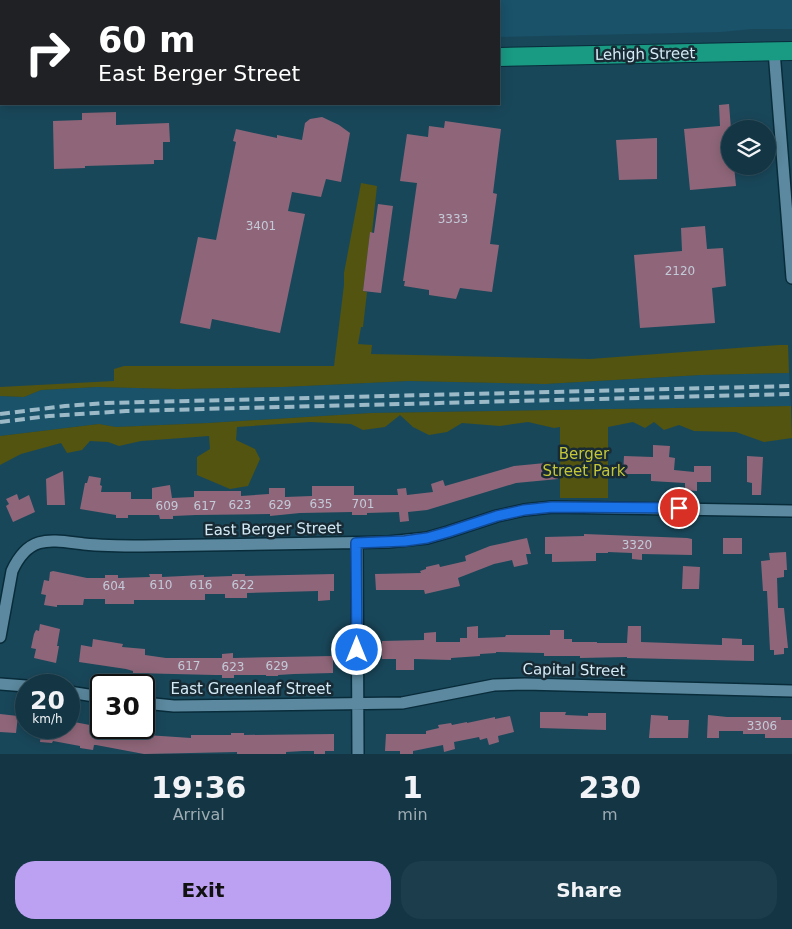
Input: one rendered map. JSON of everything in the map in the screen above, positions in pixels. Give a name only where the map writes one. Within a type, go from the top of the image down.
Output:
[{"type":"highway","name":"Lehigh Street","points":[[500,57],[792,51]]},
{"type":"street","points":[[774,51],[792,278]]},
{"type":"street","name":"East Berger Street","points":[[0,637],[12,572],[24,552],[45,541],[57,540],[143,546],[356,543],[427,538],[497,516],[524,510],[552,507],[792,511]]},
{"type":"street","points":[[356,543],[358,754]]},
{"type":"street","points":[[0,684],[15,685]]},
{"type":"street","name":"Capital Street","points":[[358,704],[402,703],[494,685],[525,684],[792,691]]},
{"type":"street","name":"East Greenleaf Street","points":[[155,704],[174,706],[358,704]]},
{"type":"shaded area","points":[[500,0],[792,0],[792,29],[752,29],[721,32],[500,37]]},
{"type":"shaded area","points":[[789,373],[791,406],[371,413],[116,427],[99,424],[0,436],[0,396],[24,397],[41,390],[97,387],[177,389],[283,387],[409,381],[545,384],[701,375]]},
{"type":"green space","points":[[361,183],[377,186],[363,291],[367,292],[363,327],[361,327],[358,344],[372,345],[371,354],[590,359],[788,345],[789,373],[701,375],[545,384],[409,381],[283,387],[177,389],[97,387],[41,390],[24,397],[0,396],[0,387],[114,381],[114,369],[124,366],[334,366],[344,273]]},
{"type":"green space","name":"Berger Street Park","points":[[791,406],[792,438],[764,442],[736,432],[694,431],[679,425],[664,430],[654,422],[645,428],[633,422],[608,427],[608,498],[560,498],[560,427],[554,428],[528,422],[500,426],[462,423],[447,432],[429,435],[413,427],[400,415],[385,427],[363,430],[351,424],[310,422],[237,427],[236,440],[255,449],[260,459],[248,486],[230,489],[197,475],[197,457],[210,449],[209,436],[141,441],[119,446],[108,442],[90,441],[82,450],[67,453],[61,443],[21,454],[0,465],[0,436],[99,424],[116,427],[371,413]]},
{"type":"building","points":[[729,104],[730,120],[721,120],[721,175],[735,175],[736,186],[690,190],[684,129],[720,126],[719,105]]},
{"type":"building","points":[[116,112],[116,125],[169,123],[170,142],[163,142],[163,160],[154,160],[154,164],[54,169],[53,121],[82,120],[82,113]]},
{"type":"building","points":[[322,117],[350,133],[341,182],[326,179],[321,197],[292,192],[288,211],[305,214],[280,333],[212,319],[210,329],[180,323],[198,237],[216,240],[236,142],[233,141],[236,129],[277,138],[277,135],[302,140],[305,123],[310,119]]},
{"type":"building","points":[[445,121],[501,129],[493,193],[497,194],[490,244],[499,245],[492,292],[460,288],[456,299],[429,295],[429,290],[404,286],[405,281],[403,281],[417,183],[400,181],[407,134],[428,137],[429,126],[444,128]]},
{"type":"building","points":[[657,138],[657,179],[619,180],[616,140]]},
{"type":"building","points":[[378,204],[393,206],[381,293],[363,291],[370,232],[374,233]]},
{"type":"building","points":[[705,226],[707,249],[723,248],[726,286],[712,288],[715,323],[640,328],[634,255],[682,251],[681,228]]},
{"type":"building","points":[[653,445],[670,446],[669,457],[675,458],[674,470],[694,472],[694,466],[711,466],[711,482],[697,482],[697,491],[685,490],[685,483],[651,481],[651,474],[623,474],[624,456],[653,457]]},
{"type":"building","points":[[747,456],[763,457],[761,495],[752,495],[752,483],[747,482]]},
{"type":"building","points":[[556,462],[558,479],[516,483],[427,510],[408,512],[409,521],[400,522],[399,512],[367,513],[367,515],[352,515],[352,512],[300,513],[270,516],[270,514],[196,515],[173,516],[173,519],[160,519],[159,515],[128,515],[128,518],[116,518],[116,515],[80,509],[85,483],[87,483],[89,476],[101,478],[101,492],[131,492],[131,499],[152,499],[152,488],[170,485],[172,498],[194,497],[194,491],[241,491],[241,496],[269,494],[269,488],[285,488],[285,497],[312,496],[312,486],[354,486],[354,495],[398,495],[397,489],[406,488],[407,495],[433,492],[431,484],[443,480],[445,486],[514,466]]},
{"type":"building","points":[[63,471],[65,505],[47,505],[46,479]]},
{"type":"building","points":[[17,494],[19,500],[29,495],[35,512],[13,522],[6,506],[9,504],[6,499]]},
{"type":"building","points":[[584,534],[687,538],[692,539],[692,555],[642,554],[642,560],[632,559],[632,553],[608,552],[596,553],[596,561],[552,562],[552,554],[545,554],[545,537],[584,536]]},
{"type":"building","points":[[527,538],[531,554],[526,554],[528,564],[514,567],[512,560],[494,564],[458,578],[460,586],[425,594],[424,590],[376,590],[375,574],[421,573],[420,571],[426,569],[426,567],[439,564],[440,567],[466,561],[465,556],[490,546]]},
{"type":"building","points":[[723,538],[742,538],[742,554],[723,554]]},
{"type":"building","points":[[786,552],[787,570],[784,570],[784,577],[777,578],[778,608],[784,608],[788,648],[784,648],[784,654],[774,655],[774,650],[770,650],[767,591],[763,591],[761,561],[770,560],[769,553]]},
{"type":"building","points":[[683,566],[700,567],[699,589],[682,589]]},
{"type":"building","points":[[50,572],[87,578],[105,578],[105,575],[118,575],[118,578],[150,577],[149,574],[162,574],[162,577],[204,575],[204,577],[232,576],[232,574],[245,574],[245,576],[334,574],[334,591],[330,591],[330,600],[318,601],[318,591],[247,593],[247,598],[225,598],[225,594],[205,594],[205,600],[134,600],[134,604],[105,604],[105,599],[84,599],[83,605],[57,605],[57,607],[44,605],[46,595],[41,594],[44,580],[49,581]]},
{"type":"building","points":[[40,624],[60,629],[56,663],[34,658],[36,649],[31,648],[34,634],[36,630],[39,631]]},
{"type":"building","points":[[478,626],[478,638],[505,637],[506,635],[550,635],[550,630],[564,630],[564,639],[572,639],[572,642],[627,643],[628,626],[641,626],[641,642],[722,645],[722,638],[742,639],[742,645],[754,645],[754,661],[627,657],[580,658],[580,656],[544,656],[544,653],[496,652],[480,654],[480,656],[451,658],[451,660],[414,659],[414,670],[396,670],[396,659],[382,659],[382,641],[424,640],[424,633],[436,632],[436,642],[460,642],[460,638],[467,638],[467,627]]},
{"type":"building","points":[[93,639],[123,644],[122,647],[145,649],[145,655],[166,658],[222,658],[222,654],[233,653],[233,658],[333,656],[333,673],[278,676],[234,675],[234,678],[222,678],[222,675],[133,673],[133,671],[126,669],[79,662],[81,645],[92,647]]},
{"type":"building","points":[[540,712],[566,712],[565,715],[588,716],[588,713],[606,713],[606,730],[540,728]]},
{"type":"building","points":[[0,714],[15,716],[15,733],[0,732]]},
{"type":"building","points":[[651,715],[668,716],[668,720],[689,720],[688,738],[649,738]]},
{"type":"building","points":[[708,715],[781,717],[781,720],[792,720],[792,738],[765,738],[765,734],[743,734],[743,731],[719,731],[719,738],[707,738]]},
{"type":"building","points":[[510,716],[514,732],[498,736],[499,742],[489,745],[487,738],[480,740],[479,737],[454,742],[455,749],[444,752],[443,745],[413,751],[413,754],[400,754],[400,751],[385,751],[386,734],[426,734],[426,731],[439,728],[438,725],[451,723],[452,725]]},
{"type":"building","points":[[80,723],[90,725],[90,739],[155,739],[155,736],[191,738],[191,735],[231,735],[231,733],[244,733],[244,735],[334,734],[334,751],[325,751],[325,754],[303,751],[286,752],[286,754],[237,754],[237,752],[144,754],[96,745],[94,745],[93,750],[53,741],[52,743],[40,742],[40,739],[80,739]]},
{"type":"railway","points":[[0,414],[106,403],[792,386]]},
{"type":"railway","points":[[0,422],[49,416],[126,411],[792,394]]},
{"type":"route","points":[[357,650],[356,543],[427,538],[497,516],[524,510],[552,507],[679,508]]}]
